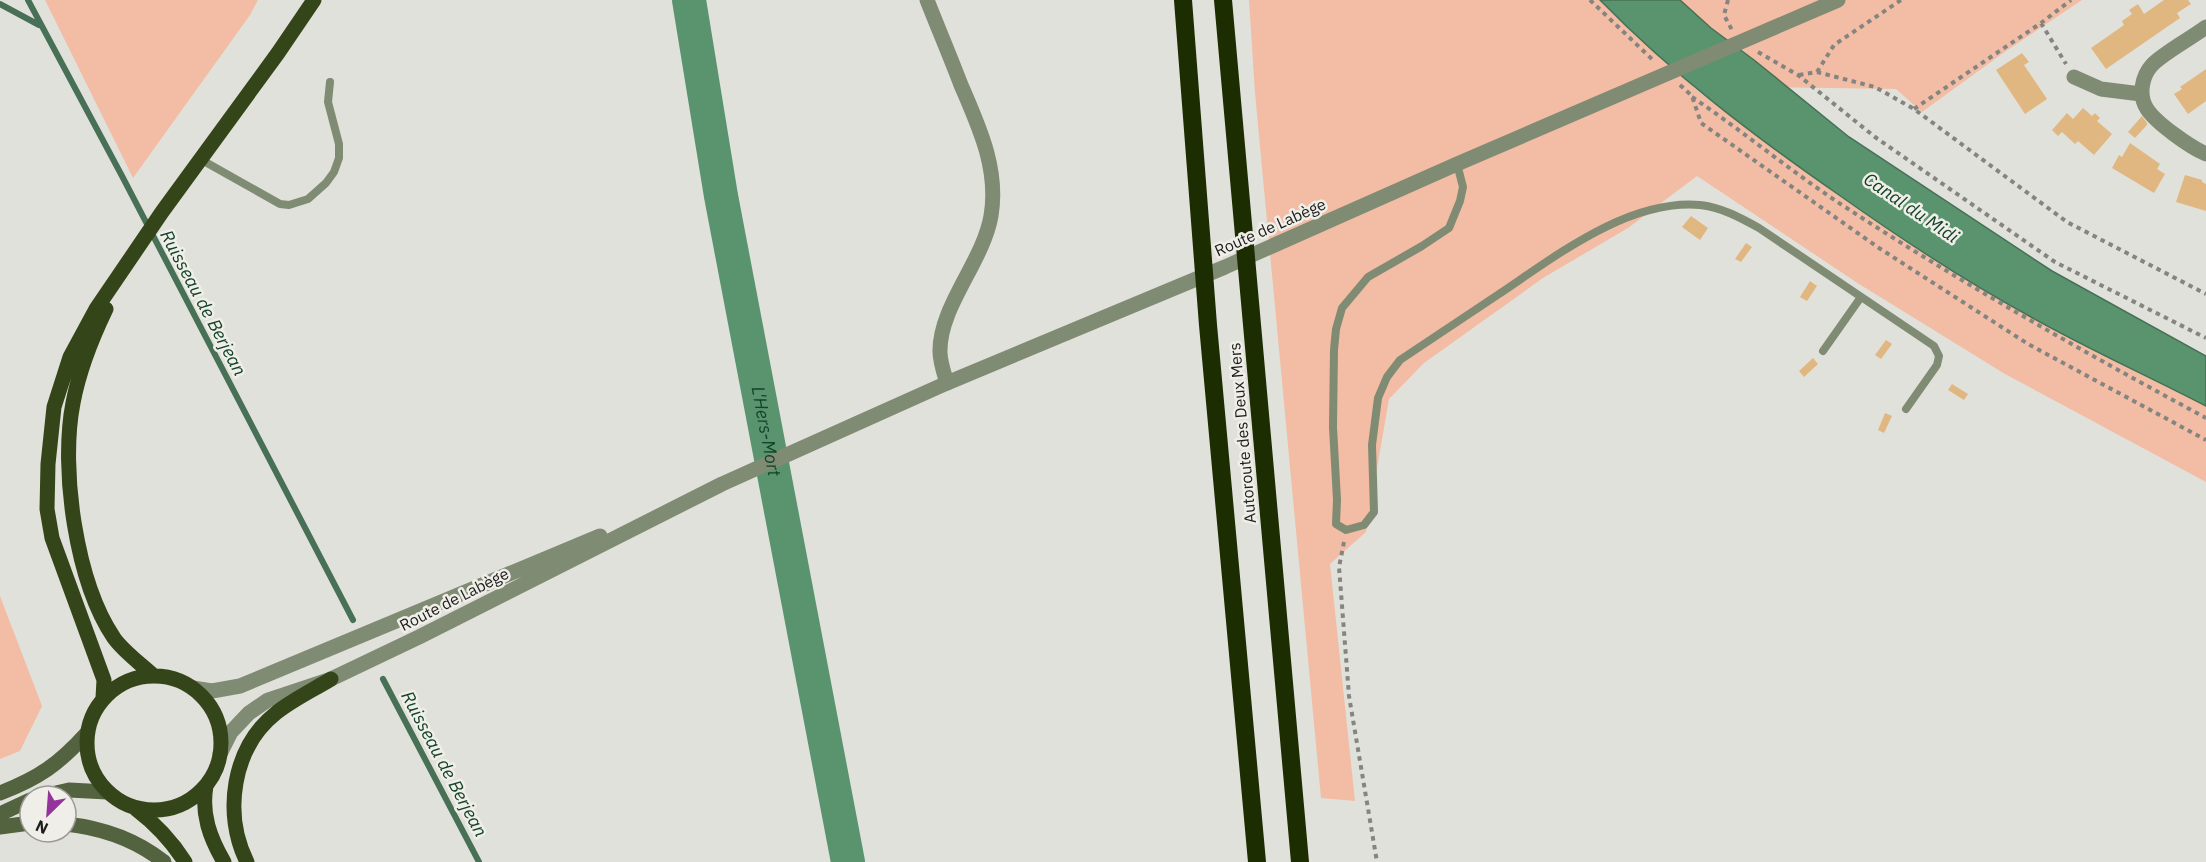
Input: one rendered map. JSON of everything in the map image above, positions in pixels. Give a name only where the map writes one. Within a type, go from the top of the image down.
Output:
[{"type":"highway","name":"Autoroute des Deux Mers","points":[[1183,0],[1208,325],[1257,862]]},
{"type":"highway","name":"Autoroute des Deux Mers","points":[[1223,0],[1300,862]]},
{"type":"main road","points":[[103,699],[104,680],[100,666],[52,538],[47,509],[48,464],[54,407],[70,357],[96,309],[162,212],[314,0]]},
{"type":"main road","points":[[129,260],[99,325],[73,404],[69,454],[70,506],[84,566],[101,613],[115,639],[154,676]]},
{"type":"main road","points":[[133,808],[153,811],[173,808],[191,800],[206,786],[216,771],[221,735],[216,717],[206,701],[193,688],[168,677],[135,678],[118,686],[103,699],[93,714],[87,733],[87,754],[94,775],[107,792],[161,829],[185,862]]},
{"type":"main road","points":[[246,862],[235,823],[233,797],[238,771],[248,749],[275,714],[331,679]]},
{"type":"main road","points":[[0,793],[43,774],[66,756],[87,733]]},
{"type":"main road","points":[[206,786],[203,799],[204,814],[209,831],[224,862]]},
{"type":"main road","points":[[78,790],[107,792]]},
{"type":"main road","points":[[0,814],[18,806]]},
{"type":"main road","points":[[0,827],[18,825]]},
{"type":"main road","points":[[78,825],[113,833],[137,843],[164,862]]},
{"type":"street","points":[[927,0],[986,146],[992,179],[991,216],[986,236],[943,327],[940,353],[947,383]]},
{"type":"street","name":"Route de Labège","points":[[193,688],[212,691],[240,686],[720,486],[947,383],[1225,267],[1838,0]]},
{"type":"street","points":[[2206,27],[2152,64],[2144,79],[2141,94],[2146,109],[2192,148],[2206,154]]},
{"type":"street","points":[[2074,77],[2101,89],[2141,94]]},
{"type":"street","name":"Route de Labège","points":[[220,754],[231,732],[249,713],[268,700],[331,679],[720,486]]},
{"type":"lane","points":[[200,159],[280,204],[289,205],[308,199],[326,183],[339,158],[339,144],[328,102],[330,82]]},
{"type":"lane","points":[[1457,164],[1463,188],[1449,228],[1368,277],[1342,309],[1336,329],[1334,350],[1333,427],[1336,524],[1346,530],[1364,525],[1374,512],[1372,445],[1378,398],[1387,377],[1400,360],[1593,233],[1631,216],[1670,206],[1701,205],[1731,213],[1760,228],[1934,346],[1939,356],[1938,365],[1906,409]]},
{"type":"lane","points":[[1823,351],[1861,297]]},
{"type":"path","points":[[1590,0],[1660,66]]},
{"type":"path","points":[[1724,15],[1728,0]]},
{"type":"path","points":[[1816,72],[1834,45],[1901,0]]},
{"type":"path","points":[[1914,110],[2071,0]]},
{"type":"path","points":[[2041,23],[2074,77]]},
{"type":"path","points":[[2206,294],[2067,222],[1914,110],[1875,87],[1816,72],[1798,75],[1875,137],[2055,261],[2206,338]]},
{"type":"path","points":[[1676,81],[1692,96],[1819,189],[1973,288],[2206,418]]},
{"type":"path","points":[[1692,96],[1701,123],[1879,248],[2028,344],[2206,440]]},
{"type":"path","points":[[1346,530],[1339,567],[1349,696],[1377,862]]},
{"type":"shaded area","points":[[45,0],[258,0],[250,15],[133,178]]},
{"type":"shaded area","points":[[1249,0],[2082,0],[2006,51],[1922,112],[1896,89],[1692,86],[1815,179],[1943,265],[2053,329],[2206,406],[2206,482],[2005,374],[1859,284],[1697,176],[1628,228],[1543,278],[1424,363],[1389,399],[1366,532],[1330,564],[1355,801],[1321,798],[1255,93]]},
{"type":"shaded area","points":[[0,596],[42,706],[20,751],[0,759]]},
{"type":"water","name":"Canal du Midi","points":[[1600,0],[1680,0],[1711,28],[1849,137],[2052,271],[2206,356],[2206,406],[2031,317],[1886,228],[1807,173],[1715,103],[1685,79]]},
{"type":"building","points":[[2164,0],[2188,0],[2191,4],[2177,13],[2180,18],[2106,69],[2091,48],[2124,25],[2122,21],[2132,14],[2129,10],[2138,4],[2144,14]]},
{"type":"building","points":[[2022,53],[2029,62],[2024,65],[2047,99],[2025,114],[1996,70]]},
{"type":"building","points":[[2206,69],[2206,101],[2188,114],[2174,94],[2182,89],[2180,87]]},
{"type":"building","points":[[2083,108],[2092,116],[2095,113],[2100,118],[2097,121],[2112,134],[2094,155],[2078,141],[2075,144],[2062,132],[2058,136],[2052,130],[2067,113],[2073,119]]},
{"type":"building","points":[[2142,116],[2147,125],[2135,138],[2128,132]]},
{"type":"building","points":[[2130,143],[2160,164],[2157,169],[2165,174],[2154,193],[2112,168],[2119,155],[2122,157]]},
{"type":"building","points":[[2185,175],[2202,180],[2206,184],[2206,211],[2176,202]]},
{"type":"building","points":[[1691,216],[1708,228],[1700,240],[1682,227]]},
{"type":"building","points":[[1746,243],[1752,247],[1741,262],[1735,259]]},
{"type":"building","points":[[1810,281],[1817,286],[1807,301],[1800,297]]},
{"type":"building","points":[[1886,340],[1892,344],[1881,359],[1875,355]]},
{"type":"building","points":[[1813,358],[1818,364],[1804,377],[1799,371]]},
{"type":"building","points":[[1952,384],[1968,394],[1964,400],[1948,390]]},
{"type":"building","points":[[1885,413],[1892,416],[1884,433],[1878,430]]},
{"type":"waterway","name":"Ruisseau de Berjean","points":[[28,0],[353,620]]},
{"type":"waterway","name":"L'Hers-Mort","points":[[689,0],[721,196],[848,862]]},
{"type":"waterway","points":[[0,4],[39,25]]},
{"type":"waterway","name":"Ruisseau de Berjean","points":[[383,679],[479,862]]}]
